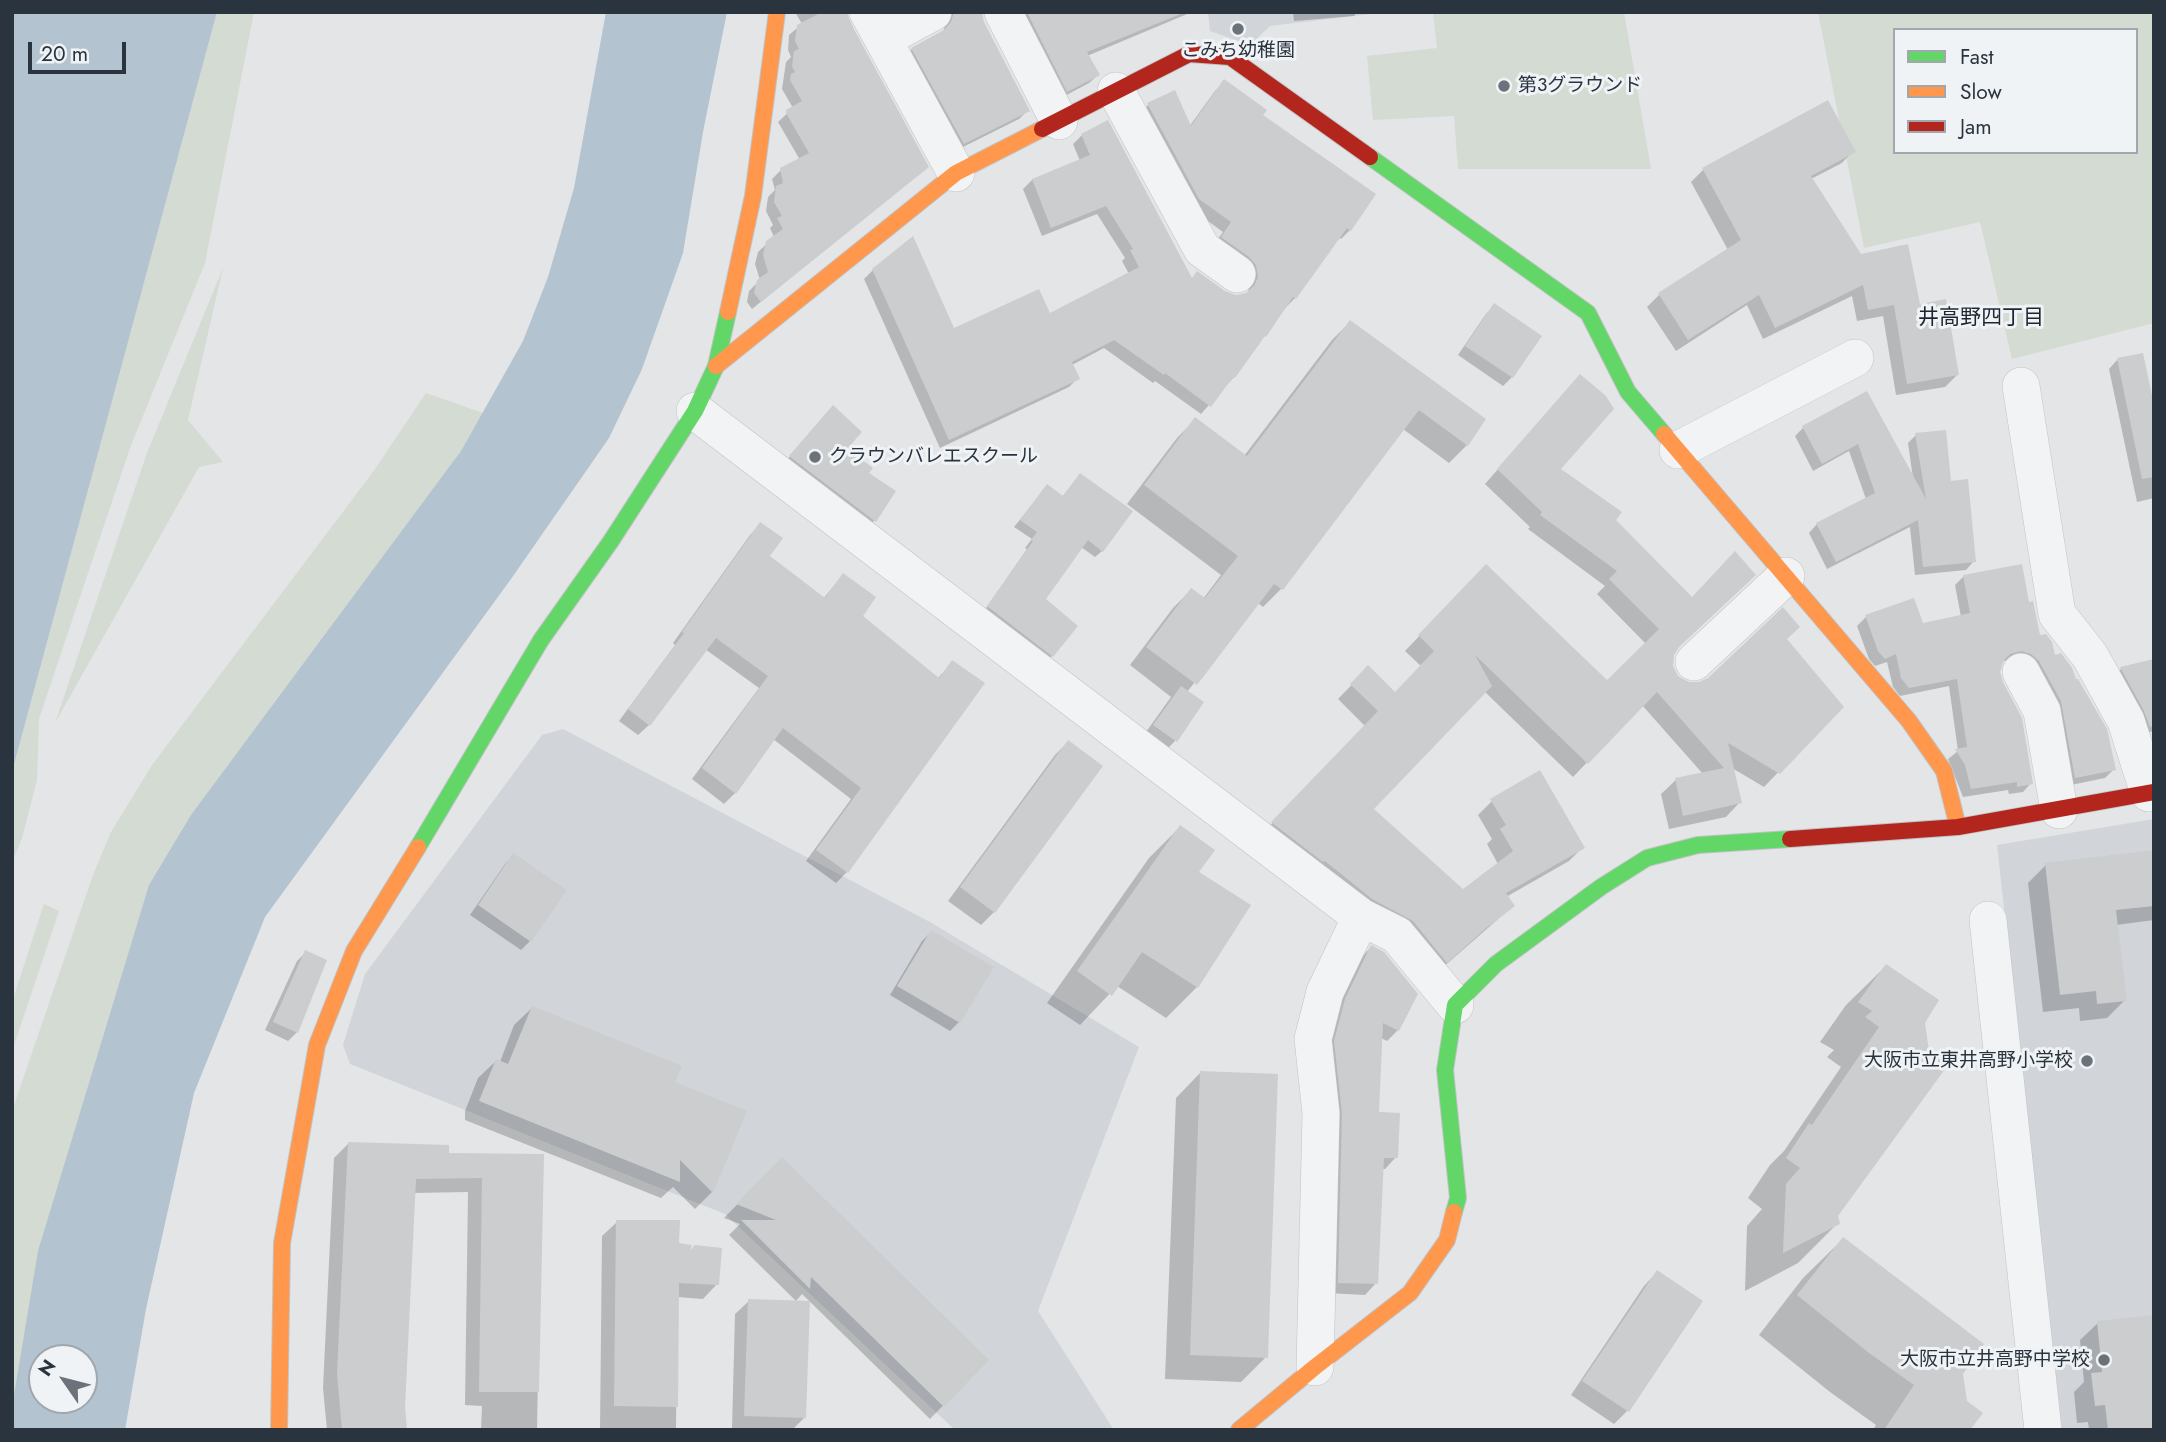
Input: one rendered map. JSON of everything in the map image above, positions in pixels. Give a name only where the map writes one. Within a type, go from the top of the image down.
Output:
[{"type":"street","points":[[279,1430],[282,1244],[317,1045],[354,951],[454,790],[541,640],[611,541],[695,411],[716,366],[753,196],[777,12]]},
{"type":"street","points":[[933,12],[875,26],[956,173]]},
{"type":"street","points":[[1003,12],[1059,121]]},
{"type":"street","points":[[716,366],[956,173],[1189,54],[1230,57],[1588,313],[1628,392],[1909,721],[1944,771],[1958,827]]},
{"type":"street","points":[[1116,91],[1202,249],[1237,274]]},
{"type":"street","points":[[1678,450],[1855,358]]},
{"type":"street","points":[[1239,1430],[1410,1293],[1447,1240],[1458,1198],[1445,1070],[1455,1005],[1496,964],[1601,887],[1647,858],[1698,845],[1958,827],[2151,792],[2126,722],[2090,656],[2057,614],[2021,386]]},
{"type":"street","points":[[695,411],[1361,916],[1396,935],[1455,1005]]},
{"type":"street","points":[[1694,662],[1786,576]]},
{"type":"street","points":[[2021,672],[2042,711],[2059,810]]},
{"type":"street","points":[[1315,1367],[1321,1113],[1313,1039],[1325,992],[1361,916]]},
{"type":"street","points":[[1988,920],[2043,1430]]},
{"type":"shaded area","points":[[217,12],[254,12],[205,263],[130,448],[39,719],[37,780],[22,838],[12,863],[12,772]]},
{"type":"shaded area","name":"こみち幼稚園","points":[[1208,12],[1388,12],[1270,26],[1250,45],[1210,31]]},
{"type":"shaded area","name":"第3グラウンド","points":[[1433,12],[1624,12],[1651,169],[1458,169],[1454,116],[1373,120],[1367,56],[1437,48]]},
{"type":"shaded area","points":[[1818,12],[2154,12],[2154,323],[2012,359],[1980,222],[1864,248]]},
{"type":"shaded area","points":[[223,268],[188,420],[223,462],[199,467],[55,723],[147,453]]},
{"type":"shaded area","points":[[426,393],[483,413],[461,451],[42,1344],[28,1344],[28,1373],[12,1407],[12,1111],[93,875],[111,832],[152,765],[373,472]]},
{"type":"shaded area","points":[[563,729],[930,922],[1139,1047],[1038,1311],[1114,1430],[955,1430],[725,1214],[350,1064],[343,1045],[365,974],[542,735]]},
{"type":"shaded area","name":"大阪市立東井高野小学校","points":[[2154,819],[2154,1430],[2062,1430],[1997,845]]},
{"type":"shaded area","points":[[44,904],[59,911],[12,1051],[12,1002]]},
{"type":"water","points":[[12,12],[217,12],[12,772]]},
{"type":"water","points":[[606,12],[727,12],[683,253],[642,369],[609,438],[511,579],[265,917],[194,1093],[146,1309],[125,1430],[12,1430],[12,1407],[38,1251],[149,885],[191,815],[461,451],[523,341],[548,277],[574,188]]},
{"type":"building","points":[[822,12],[847,12],[929,167],[761,302],[754,293],[757,280],[768,272],[763,255],[766,241],[783,229],[777,218],[782,216],[774,202],[776,186],[783,183],[780,168],[809,153],[786,113],[786,110],[802,101],[790,80],[791,74],[795,72],[792,66],[794,51],[799,49],[795,41],[797,25]]},
{"type":"building","points":[[954,12],[982,12],[984,22],[1030,111],[964,144],[911,48],[944,30],[951,22]]},
{"type":"building","points":[[1027,12],[1183,13],[1087,52],[1100,75],[1067,92]]},
{"type":"building","points":[[1224,79],[1267,110],[1263,115],[1376,194],[1351,231],[1347,228],[1296,299],[1293,297],[1266,337],[1211,407],[1114,340],[1072,362],[1080,379],[949,440],[872,269],[913,236],[954,328],[1039,289],[1050,313],[1139,267],[1130,250],[1133,249],[1106,206],[1051,228],[1032,179],[1090,155],[1081,134],[1108,120],[1192,278],[1197,271],[1225,291],[1236,295],[1246,293],[1254,286],[1258,277],[1256,265],[1221,237],[1231,222],[1199,199],[1147,103],[1175,90],[1191,126]]},
{"type":"building","points":[[1828,100],[1856,152],[1811,176],[1861,254],[1908,244],[1920,304],[1946,299],[1959,375],[1907,384],[1894,305],[1868,310],[1863,285],[1775,328],[1759,295],[1688,340],[1658,293],[1741,240],[1702,168]]},
{"type":"building","points":[[1494,303],[1542,336],[1513,378],[1465,346]]},
{"type":"building","points":[[1350,320],[1486,419],[1468,446],[1419,410],[1283,590],[1274,584],[1197,685],[1146,647],[1191,588],[1205,598],[1238,556],[1144,485],[1195,417],[1247,456]]},
{"type":"building","points":[[2143,353],[2154,405],[2154,477],[2142,479],[2117,358]]},
{"type":"building","points":[[1580,374],[1606,396],[1614,409],[1561,469],[1622,512],[1616,520],[1692,597],[1735,551],[1756,575],[1679,647],[1674,655],[1673,666],[1678,676],[1689,682],[1708,678],[1783,607],[1800,627],[1787,639],[1844,707],[1780,774],[1728,743],[1742,803],[1683,816],[1675,778],[1724,768],[1657,692],[1588,764],[1475,655],[1492,686],[1374,809],[1463,889],[1513,851],[1500,829],[1506,825],[1490,799],[1540,770],[1585,848],[1506,893],[1515,906],[1447,963],[1413,921],[1372,899],[1271,822],[1378,711],[1350,684],[1368,665],[1395,692],[1434,651],[1418,635],[1486,564],[1607,680],[1659,629],[1609,579],[1617,571],[1540,515],[1542,512],[1497,469]]},
{"type":"building","points":[[1867,391],[1926,499],[1915,433],[1946,430],[1951,481],[1968,479],[1976,562],[1923,567],[1918,520],[1836,562],[1816,523],[1875,493],[1858,444],[1822,464],[1802,426]]},
{"type":"building","points":[[833,405],[862,432],[847,449],[873,468],[869,473],[896,491],[876,522],[789,456]]},
{"type":"building","points":[[1080,473],[1133,511],[1103,552],[1088,540],[1046,599],[1078,626],[1053,657],[987,606],[1037,532],[1020,520],[1047,484],[1063,496]]},
{"type":"building","points":[[760,522],[783,538],[770,556],[825,598],[843,573],[876,597],[863,616],[939,678],[952,660],[985,683],[848,873],[816,850],[861,788],[783,728],[736,794],[702,768],[768,676],[716,638],[650,726],[628,709]]},
{"type":"building","points":[[2022,564],[2029,602],[2033,601],[2040,635],[2046,634],[2052,642],[2055,655],[2061,653],[2072,668],[2107,729],[2116,770],[2075,778],[2061,701],[2039,661],[2031,654],[2021,651],[2010,654],[2004,660],[2000,672],[2022,718],[2033,784],[2017,787],[2017,782],[1971,789],[1965,765],[1955,749],[1967,747],[1957,679],[1909,688],[1901,678],[1896,654],[1885,659],[1878,651],[1865,615],[1914,598],[1923,623],[1970,613],[1963,575]]},
{"type":"building","points":[[2154,659],[2154,726],[2150,727],[2120,667]]},
{"type":"building","points":[[1181,686],[1204,702],[1177,742],[1153,725]]},
{"type":"building","points":[[1068,740],[1103,766],[995,913],[960,887]]},
{"type":"building","points":[[1180,825],[1215,850],[1199,872],[1251,905],[1198,988],[1142,952],[1112,996],[1077,971]]},
{"type":"building","points":[[2154,850],[2154,906],[2116,910],[2127,1001],[2097,1004],[2096,991],[2060,995],[2045,863]]},
{"type":"building","points":[[513,853],[567,890],[531,942],[478,905]]},
{"type":"building","points":[[931,930],[994,967],[960,1023],[897,986]]},
{"type":"building","points":[[1371,945],[1384,952],[1418,994],[1399,1031],[1383,1023],[1379,1112],[1400,1113],[1398,1158],[1384,1158],[1378,1284],[1338,1283],[1342,1113],[1334,1041],[1345,999]]},
{"type":"building","points":[[305,950],[327,960],[298,1033],[273,1022]]},
{"type":"building","points":[[1886,964],[1939,1000],[1925,1023],[1929,1051],[1948,1065],[1838,1216],[1840,1224],[1783,1253],[1786,1184],[1800,1168],[1786,1158],[1879,1027],[1865,1017],[1872,1011],[1858,1002]]},
{"type":"building","points":[[532,1006],[682,1066],[675,1082],[747,1111],[713,1193],[680,1160],[680,1182],[479,1101],[496,1059],[508,1064]]},
{"type":"building","points":[[1200,1071],[1278,1074],[1268,1358],[1190,1355]]},
{"type":"building","points":[[348,1142],[449,1145],[449,1153],[544,1154],[539,1392],[479,1392],[482,1178],[416,1179],[405,1407],[407,1430],[342,1430],[337,1373]]},
{"type":"building","points":[[782,1157],[989,1360],[944,1407],[811,1277],[810,1289],[741,1220],[776,1220],[736,1204]]},
{"type":"building","points":[[616,1220],[680,1220],[679,1243],[692,1245],[690,1250],[695,1245],[722,1248],[719,1285],[679,1283],[678,1407],[614,1406]]},
{"type":"building","points":[[1843,1237],[1984,1344],[1963,1374],[1967,1401],[1983,1413],[1970,1430],[1884,1430],[1914,1385],[1797,1295]]},
{"type":"building","points":[[1657,1270],[1703,1301],[1629,1412],[1582,1381]]},
{"type":"building","points":[[748,1299],[810,1301],[806,1418],[744,1416]]},
{"type":"building","points":[[2154,1315],[2154,1430],[2108,1430],[2105,1405],[2095,1406],[2091,1373],[2102,1372],[2097,1321]]},
{"type":"traffic: fast","points":[[1370,157],[1588,313],[1628,392],[1664,434]]},
{"type":"traffic: fast","points":[[418,847],[541,640],[611,541],[695,411],[716,366],[728,312]]},
{"type":"traffic: fast","points":[[1454,1212],[1458,1198],[1445,1070],[1455,1005],[1496,964],[1601,887],[1647,858],[1698,845],[1790,839]]},
{"type":"traffic: slow","points":[[728,312],[753,196],[777,12]]},
{"type":"traffic: slow","points":[[716,366],[956,173],[1042,129]]},
{"type":"traffic: slow","points":[[1664,434],[1909,721],[1944,771],[1958,827]]},
{"type":"traffic: slow","points":[[279,1430],[282,1243],[317,1045],[354,951],[418,847]]},
{"type":"traffic: slow","points":[[1239,1430],[1410,1293],[1447,1240],[1454,1212]]},
{"type":"traffic: jam","points":[[1042,129],[1189,54],[1230,57],[1370,157]]},
{"type":"traffic: jam","points":[[1790,839],[1958,827],[2154,792]]},
{"type":"place","name":"こみち幼稚園","points":[[1238,29]]},
{"type":"place","name":"第3グラウンド","points":[[1504,86]]},
{"type":"place","name":"クラウンバレエスクール","points":[[815,457]]},
{"type":"place","name":"大阪市立東井高野小学校","points":[[2087,1061]]},
{"type":"place","name":"大阪市立井高野中学校","points":[[2104,1360]]},
{"type":"district","name":"井高野四丁目","points":[[1981,319]]}]
